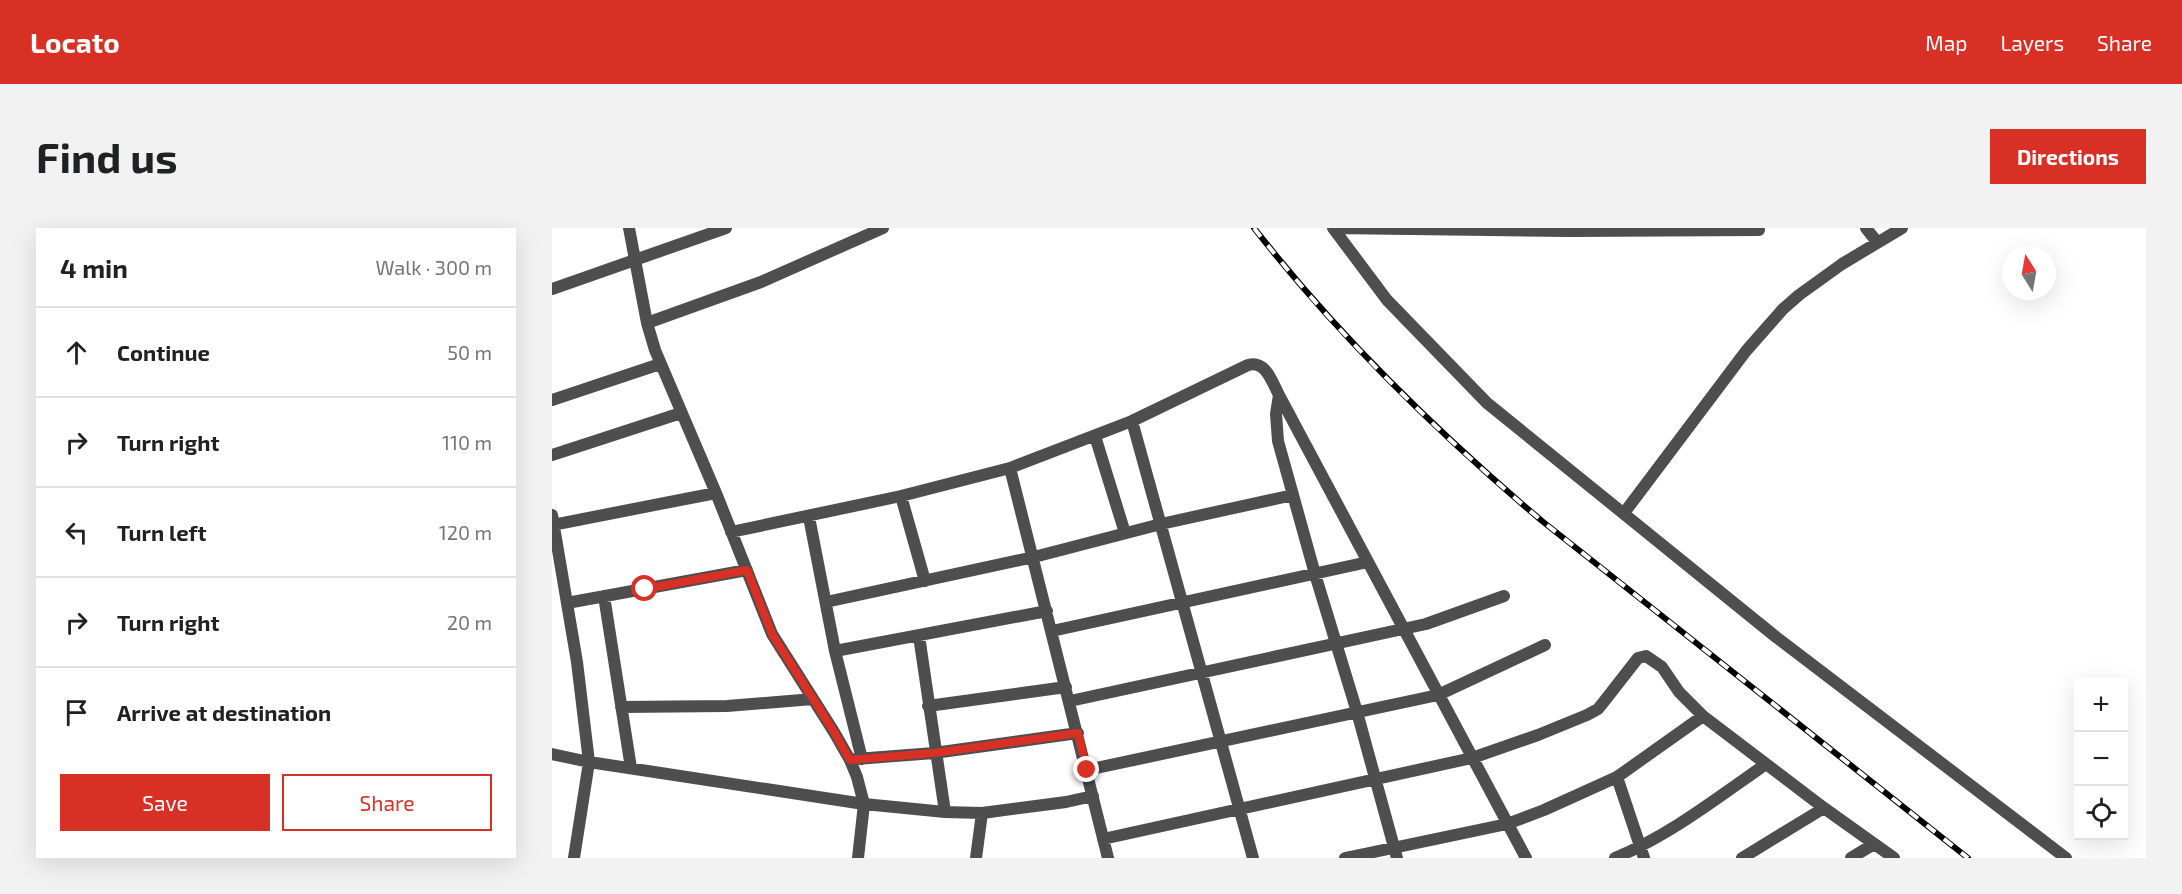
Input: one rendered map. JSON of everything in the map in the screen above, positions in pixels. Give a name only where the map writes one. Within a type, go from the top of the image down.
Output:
[{"type":"street","points":[[629,228],[647,324],[660,364],[716,493],[772,634],[813,699],[856,759]]},
{"type":"street","points":[[552,289],[702,232],[726,228]]},
{"type":"street","points":[[647,324],[761,282],[883,228]]},
{"type":"street","points":[[1333,228],[1759,230]]},
{"type":"street","points":[[1333,228],[1387,300],[1464,381],[1510,423],[1776,637],[2066,858]]},
{"type":"street","points":[[1866,228],[1877,242]]},
{"type":"street","points":[[1624,513],[1766,327],[1799,295],[1877,242],[1902,228]]},
{"type":"street","points":[[731,532],[810,517],[1010,468],[1132,421],[1254,363],[1260,365],[1279,395],[1526,858]]},
{"type":"street","points":[[552,400],[660,364]]},
{"type":"street","points":[[1279,395],[1276,427],[1293,495],[1396,853]]},
{"type":"street","points":[[552,455],[681,413]]},
{"type":"street","points":[[1132,421],[1253,858]]},
{"type":"street","points":[[1095,436],[1125,533]]},
{"type":"street","points":[[1010,468],[1108,858]]},
{"type":"street","points":[[574,858],[589,762],[578,662],[553,521],[716,493]]},
{"type":"street","points":[[826,602],[1034,557],[1161,524],[1293,495]]},
{"type":"street","points":[[901,496],[925,581]]},
{"type":"street","points":[[810,517],[864,804],[858,858]]},
{"type":"street","points":[[1052,631],[1368,562]]},
{"type":"street","points":[[552,597],[566,599],[604,596],[747,570]]},
{"type":"street","points":[[604,596],[631,768]]},
{"type":"street","points":[[1070,701],[1403,629],[1448,617],[1504,596]]},
{"type":"street","points":[[835,651],[1047,611]]},
{"type":"street","points":[[919,636],[934,753],[945,812]]},
{"type":"street","points":[[1087,770],[1438,695],[1545,645]]},
{"type":"street","points":[[1103,839],[1472,758],[1538,735],[1598,709],[1638,658],[1646,656],[1662,667],[1678,692],[1703,716],[1894,858]]},
{"type":"street","points":[[928,706],[1066,687]]},
{"type":"street","points":[[621,707],[727,706],[813,699]]},
{"type":"street","points":[[1345,858],[1396,853],[1507,824],[1617,777],[1703,716]]},
{"type":"street","points":[[856,759],[934,753],[1078,733]]},
{"type":"street","points":[[552,754],[589,762],[864,804],[945,812],[982,813],[1066,802],[1093,796]]},
{"type":"street","points":[[1615,858],[1641,853],[1766,764]]},
{"type":"street","points":[[1617,777],[1641,853]]},
{"type":"street","points":[[1743,858],[1824,808]]},
{"type":"street","points":[[976,858],[982,813]]},
{"type":"street","points":[[1851,858],[1874,843]]},
{"type":"railway","points":[[1254,228],[1320,307],[1390,382],[1503,487],[1542,521],[1968,858]]},
{"type":"route","points":[[645,589],[747,570],[772,634],[850,760],[934,753],[1078,733],[1087,770]]}]
